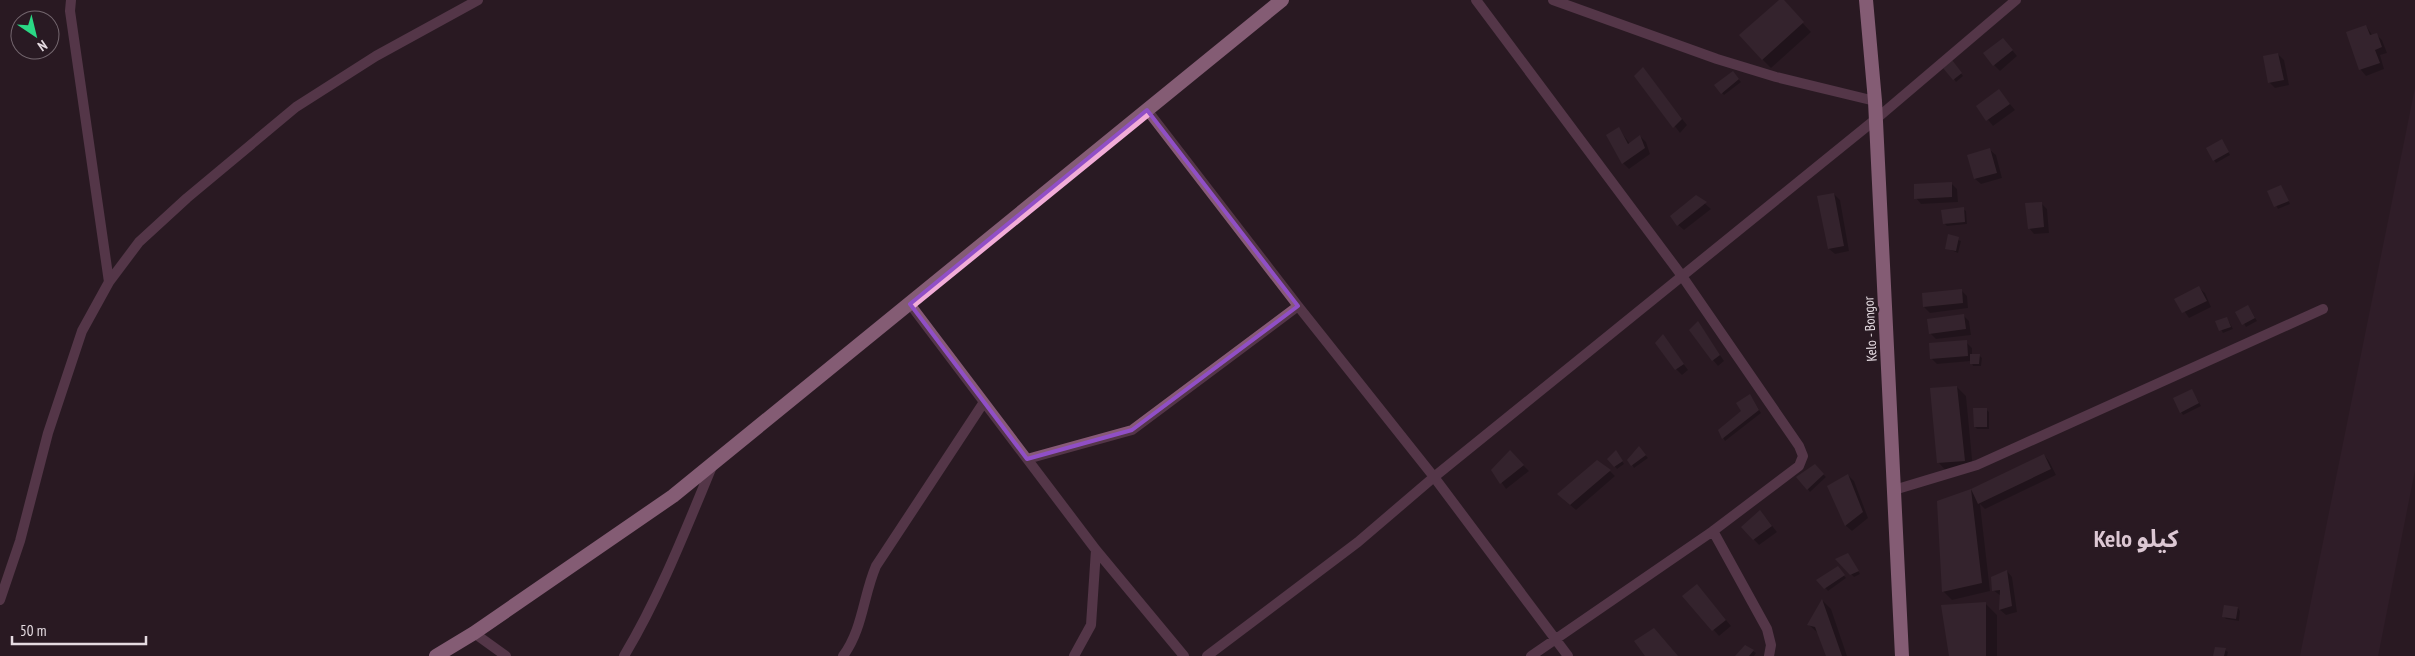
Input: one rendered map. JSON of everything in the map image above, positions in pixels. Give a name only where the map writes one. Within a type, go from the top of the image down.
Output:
[{"type":"highway","points":[[436,656],[474,633],[673,496],[1282,0]]},
{"type":"highway","name":"Kelo - Bongor","points":[[1866,0],[1876,119],[1902,656]]},
{"type":"street","points":[[71,0],[70,10],[109,282]]},
{"type":"street","points":[[0,600],[20,541],[48,433],[82,331],[109,282],[138,242],[187,198],[296,107],[376,56],[478,0]]},
{"type":"street","points":[[1476,0],[1682,276],[1799,446],[1802,456],[1799,466],[1713,531],[1531,656]]},
{"type":"street","points":[[1553,0],[1717,59],[1776,77],[1875,101]]},
{"type":"street","points":[[1207,656],[1358,542],[1434,477],[1876,119],[2016,0]]},
{"type":"street","points":[[1147,110],[1298,306],[1434,477],[1568,656]]},
{"type":"street","points":[[910,304],[1096,550],[1184,656]]},
{"type":"street","points":[[1027,459],[1132,430],[1298,306]]},
{"type":"street","points":[[1894,490],[1977,465],[2323,309]]},
{"type":"street","points":[[843,656],[856,634],[865,595],[876,566],[984,402]]},
{"type":"street","points":[[624,656],[637,634],[677,550],[714,463]]},
{"type":"street","points":[[1713,531],[1768,629],[1771,645],[1768,656]]},
{"type":"street","points":[[1074,656],[1091,625],[1096,550]]},
{"type":"street","points":[[474,633],[506,656]]},
{"type":"highlighted area","points":[[1147,110],[1298,306],[1132,430],[1027,459],[910,304]]},
{"type":"shaded area","points":[[2415,88],[2415,470],[2378,656],[2300,656]]},
{"type":"building","points":[[1779,0],[1784,0],[1804,22],[1762,60],[1739,35]]},
{"type":"building","points":[[2366,25],[2370,35],[2377,33],[2382,47],[2375,50],[2380,63],[2359,70],[2346,32]]},
{"type":"building","points":[[2003,38],[2013,50],[1993,66],[1983,53]]},
{"type":"building","points":[[2278,53],[2284,80],[2268,83],[2263,56]]},
{"type":"building","points":[[1952,60],[1962,73],[1953,80],[1943,68]]},
{"type":"building","points":[[1643,67],[1682,119],[1673,128],[1634,76]]},
{"type":"building","points":[[1733,71],[1739,79],[1721,94],[1714,85]]},
{"type":"building","points":[[1999,89],[2010,104],[1986,121],[1976,106]]},
{"type":"building","points":[[1619,127],[1628,144],[1640,135],[1645,148],[1622,164],[1606,135]]},
{"type":"building","points":[[2222,139],[2229,152],[2213,161],[2206,148]]},
{"type":"building","points":[[1990,148],[1997,173],[1974,179],[1967,155]]},
{"type":"building","points":[[1952,182],[1952,197],[1914,199],[1914,184]]},
{"type":"building","points":[[2281,185],[2289,201],[2274,207],[2267,191]]},
{"type":"building","points":[[1834,193],[1844,246],[1828,249],[1817,196]]},
{"type":"building","points":[[1696,195],[1707,202],[1677,226],[1670,216]]},
{"type":"building","points":[[2042,202],[2044,227],[2028,229],[2025,203]]},
{"type":"building","points":[[1964,207],[1965,222],[1943,224],[1941,210]]},
{"type":"building","points":[[1948,234],[1959,237],[1956,251],[1945,249]]},
{"type":"building","points":[[2199,286],[2207,301],[2182,313],[2174,299]]},
{"type":"building","points":[[1962,289],[1963,303],[1923,307],[1922,293]]},
{"type":"building","points":[[2248,305],[2255,318],[2242,325],[2235,312]]},
{"type":"building","points":[[1964,314],[1966,329],[1929,334],[1927,319]]},
{"type":"building","points":[[2227,317],[2231,327],[2219,331],[2215,321]]},
{"type":"building","points":[[1698,321],[1720,355],[1712,361],[1689,330]]},
{"type":"building","points":[[1663,334],[1684,364],[1675,370],[1655,343]]},
{"type":"building","points":[[1967,340],[1968,356],[1930,359],[1929,343]]},
{"type":"building","points":[[1970,354],[1980,354],[1979,364],[1970,364]]},
{"type":"building","points":[[1957,386],[1965,461],[1937,463],[1930,388]]},
{"type":"building","points":[[2192,389],[2199,403],[2180,413],[2173,398]]},
{"type":"building","points":[[1750,394],[1759,410],[1722,439],[1718,430],[1741,411],[1736,403]]},
{"type":"building","points":[[1973,408],[1987,408],[1987,427],[1974,427]]},
{"type":"building","points":[[1639,446],[1646,455],[1631,466],[1627,460]]},
{"type":"building","points":[[1510,450],[1524,465],[1500,484],[1491,470]]},
{"type":"building","points":[[1616,450],[1623,461],[1614,467],[1607,459]]},
{"type":"building","points":[[2044,454],[2051,469],[1978,504],[1971,489]]},
{"type":"building","points":[[1597,460],[1611,470],[1570,505],[1557,494]]},
{"type":"building","points":[[1815,464],[1824,474],[1807,490],[1796,477]]},
{"type":"building","points":[[1848,474],[1863,512],[1845,526],[1827,486]]},
{"type":"building","points":[[1971,489],[1982,583],[1942,592],[1937,501]]},
{"type":"building","points":[[1760,510],[1772,526],[1753,540],[1741,527]]},
{"type":"building","points":[[1848,553],[1859,571],[1850,575],[1835,559]]},
{"type":"building","points":[[1838,566],[1845,575],[1824,589],[1816,580]]},
{"type":"building","points":[[2007,570],[2012,606],[1999,610],[2000,590],[1992,591],[1991,577]]},
{"type":"building","points":[[1697,584],[1726,620],[1712,631],[1682,596]]},
{"type":"building","points":[[1822,599],[1842,656],[1826,656],[1815,627],[1807,625]]},
{"type":"building","points":[[1986,602],[1986,656],[1949,656],[1941,605]]},
{"type":"building","points":[[2224,605],[2238,607],[2236,619],[2222,617]]},
{"type":"building","points":[[1654,628],[1678,656],[1645,656],[1634,641]]},
{"type":"building","points":[[1745,645],[1754,650],[1749,656],[1735,656]]},
{"type":"building","points":[[2215,647],[2226,648],[2224,656],[2213,656]]},
{"type":"district","name":"Kelo كيلو","points":[[2136,538]]}]
